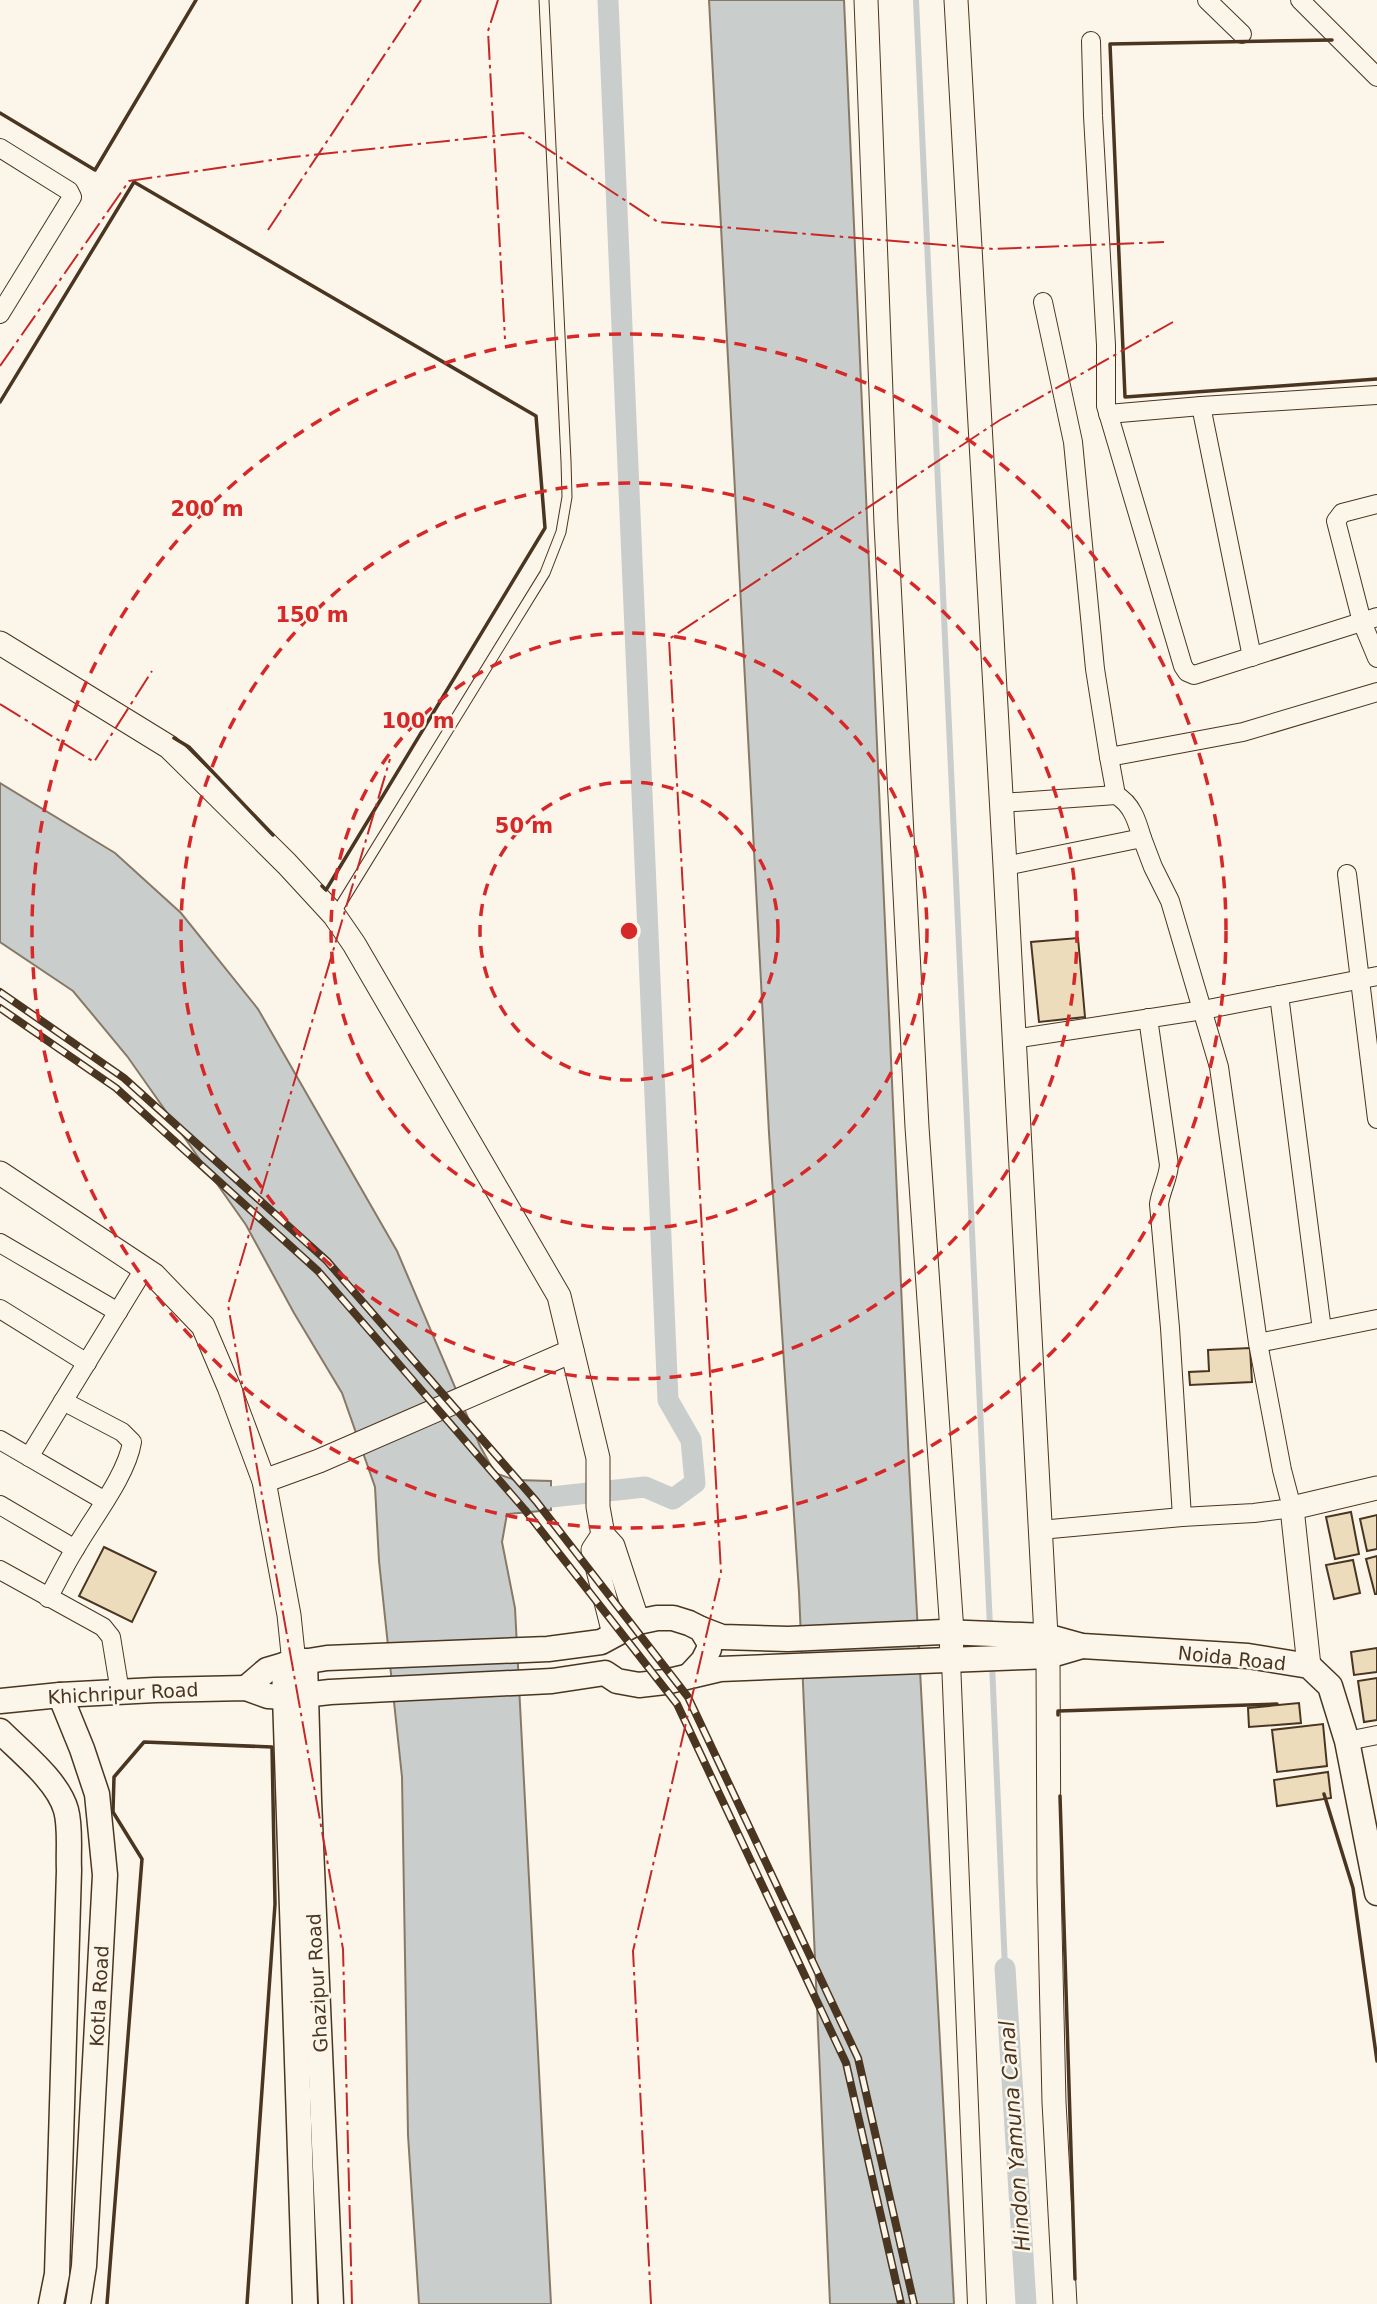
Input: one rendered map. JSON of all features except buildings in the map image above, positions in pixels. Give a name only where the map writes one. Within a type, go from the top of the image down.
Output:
[{"type":"main road","points":[[246,1688],[267,1670],[303,1662],[548,1648],[607,1638],[638,1622],[657,1618],[673,1618],[701,1629],[709,1642],[709,1649],[704,1661],[690,1675],[639,1685],[617,1681],[605,1673],[600,1656],[607,1638]]},
{"type":"main road","name":"Noida Road","points":[[701,1629],[722,1637],[788,1639],[979,1633],[1035,1646],[1082,1646],[1248,1656],[1309,1666],[1330,1686],[1347,1741],[1377,1893]]},
{"type":"main road","name":"Noida Road","points":[[690,1675],[720,1669],[791,1665],[978,1660],[1035,1646]]},
{"type":"main road","name":"Ghazipur Road","points":[[303,1662],[308,1695],[309,1814],[331,2304]]},
{"type":"main road","name":"Khichripur Road","points":[[0,1701],[61,1695],[246,1688],[268,1696],[308,1695],[552,1681],[605,1673]]},
{"type":"main road","name":"Kotla Road","points":[[61,1695],[97,1794],[105,1884],[85,2252],[78,2304]]},
{"type":"main road","name":"Ghazipur Road","points":[[305,2304],[308,1695]]},
{"type":"main road","name":"Kotla Road","points":[[0,1731],[40,1770],[62,1799],[67,1813],[69,1870],[57,2274],[51,2304]]},
{"type":"main road","points":[[62,1799],[97,1794]]},
{"type":"street","points":[[866,0],[886,524],[917,1127],[947,1632],[945,1661],[977,2304]]},
{"type":"street","points":[[956,0],[1040,1530],[1035,1646],[1050,1897],[1054,2102],[1065,2304]]},
{"type":"street","points":[[1207,0],[1242,34]]},
{"type":"street","points":[[1300,0],[1377,77]]},
{"type":"street","points":[[1091,40],[1108,414],[1183,666],[1194,675],[1369,619]]},
{"type":"street","points":[[0,148],[69,191],[72,197],[0,314]]},
{"type":"street","points":[[1043,302],[1073,442],[1095,669],[1116,795],[1130,806],[1153,867],[1170,901],[1219,1067],[1258,1343],[1282,1470],[1292,1508],[1309,1666]]},
{"type":"street","points":[[1108,414],[1377,395]]},
{"type":"street","points":[[1201,406],[1252,657]]},
{"type":"street","points":[[1377,504],[1342,513],[1336,521],[1369,619],[1377,658]]},
{"type":"street","points":[[0,643],[169,747],[287,864],[334,915],[354,944],[559,1296],[598,1458],[598,1507],[603,1535],[613,1546],[638,1622]]},
{"type":"street","points":[[1109,757],[1243,732],[1377,692]]},
{"type":"street","points":[[1001,803],[1116,795]]},
{"type":"street","points":[[1005,866],[1142,838]]},
{"type":"street","points":[[1347,874],[1369,977],[1377,1118]]},
{"type":"street","points":[[1014,1039],[1203,1010],[1369,977]]},
{"type":"street","points":[[1279,995],[1322,1330]]},
{"type":"street","points":[[1148,1018],[1170,1166],[1159,1204],[1182,1517]]},
{"type":"street","points":[[0,1173],[154,1275],[203,1326],[264,1481],[289,1615],[303,1662]]},
{"type":"street","points":[[0,1243],[118,1312]]},
{"type":"street","points":[[29,1457],[144,1269]]},
{"type":"street","points":[[1,1314],[87,1363]]},
{"type":"street","points":[[1258,1343],[1377,1319]]},
{"type":"street","points":[[264,1481],[319,1461],[572,1351]]},
{"type":"street","points":[[48,1598],[105,1502],[131,1453],[132,1442],[122,1432],[63,1401]]},
{"type":"street","points":[[0,1440],[105,1502]]},
{"type":"street","points":[[1040,1530],[1254,1513],[1292,1508],[1377,1488]]},
{"type":"street","points":[[0,1505],[75,1549]]},
{"type":"street","points":[[603,1535],[593,1550],[607,1638]]},
{"type":"street","points":[[0,1570],[103,1627],[111,1637],[120,1692]]},
{"type":"street","points":[[1347,1741],[1377,1735]]},
{"type":"lane","points":[[334,915],[545,573],[561,532],[566,497],[566,461],[544,0]]},
{"type":"shaded area","points":[[709,0],[844,0],[909,1465],[954,2304],[830,2304],[799,1592],[769,1133]]},
{"type":"shaded area","points":[[0,783],[115,853],[181,913],[258,1009],[397,1251],[480,1446],[495,1473],[515,1480],[551,1481],[551,1510],[507,1514],[502,1542],[515,1608],[551,2304],[419,2304],[408,2135],[402,1777],[379,1561],[375,1487],[342,1393],[246,1225],[127,1056],[73,991],[0,942]]},
{"type":"waterway","points":[[551,1497],[645,1487],[673,1499],[695,1483],[691,1440],[668,1400],[608,0]]},
{"type":"waterway","points":[[916,0],[990,1627]]},
{"type":"waterway","points":[[992,1663],[1005,1968]]},
{"type":"waterway","name":"Hindon Yamuna Canal","points":[[1005,1968],[1026,2304]]},
{"type":"railway","points":[[0,992],[124,1078],[327,1261],[536,1501],[688,1697],[858,2058],[914,2304]]},
{"type":"railway","points":[[0,1008],[116,1088],[318,1271],[525,1510],[677,1704],[846,2063],[901,2304]]},
{"type":"wall","points":[[0,113],[95,170],[196,0]]},
{"type":"wall","points":[[1332,40],[1110,44],[1125,397],[1377,379]]},
{"type":"wall","points":[[0,402],[134,182],[536,416],[545,528],[326,890],[322,886]]},
{"type":"wall","points":[[174,738],[189,747],[273,835]]},
{"type":"wall","points":[[1058,1715],[1058,1711],[1277,1704]]},
{"type":"wall","points":[[107,2304],[142,1859],[113,1812],[114,1777],[144,1742],[272,1747],[275,1904],[247,2304]]},
{"type":"wall","points":[[1324,1794],[1353,1888],[1377,2061]]},
{"type":"wall","points":[[1060,1796],[1075,2279]]},
{"type":"power","points":[[268,230],[421,0]]},
{"type":"power","points":[[498,0],[488,31],[505,339]]},
{"type":"power","points":[[0,366],[129,181],[293,157],[523,133],[658,222],[994,249],[1164,242]]},
{"type":"power","points":[[651,2304],[633,1951],[721,1572],[669,639],[1000,420],[1173,322]]},
{"type":"power","points":[[0,704],[94,762],[152,671]]},
{"type":"power","points":[[352,2304],[343,1949],[228,1305],[390,759]]}]
